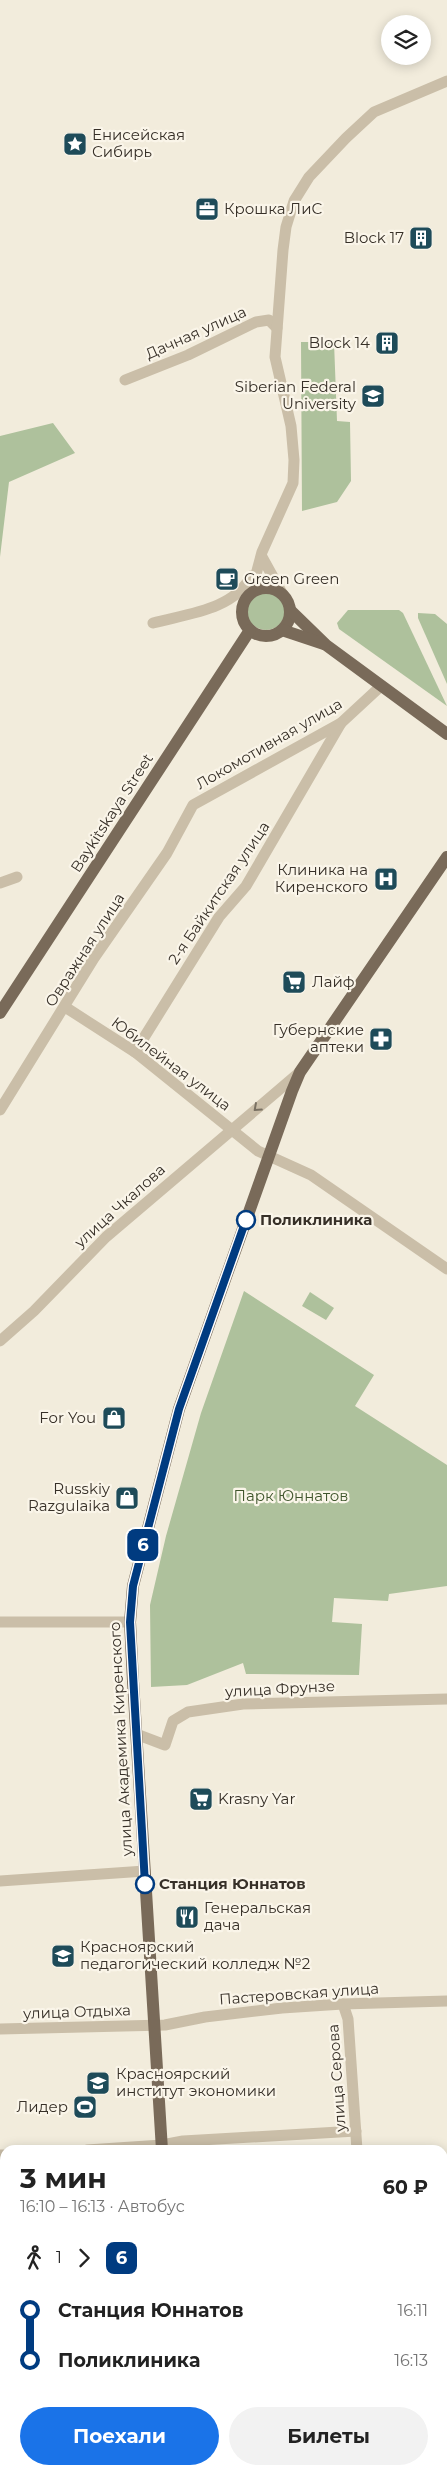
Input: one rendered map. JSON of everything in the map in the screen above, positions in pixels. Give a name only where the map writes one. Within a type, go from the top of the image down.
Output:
[{"type":"main road","points":[[290,610],[288,621],[282,630],[268,636],[260,635],[250,630],[244,622],[242,610],[250,593],[264,588],[271,588],[283,595],[290,610],[326,645],[447,734]]},
{"type":"main road","name":"Baykitskaya Street","points":[[0,1013],[250,630]]},
{"type":"main road","points":[[282,630],[326,645]]},
{"type":"main road","name":"улица Академика Киренского","points":[[162,2145],[130,1622],[133,1586],[179,1409],[300,1072],[447,858]]},
{"type":"street","points":[[250,593],[262,557],[293,483],[294,460],[291,426],[275,357],[286,227],[294,201],[310,177],[351,133],[374,112],[447,81]]},
{"type":"street","name":"Дачная улица","points":[[125,380],[188,355],[256,322],[269,320],[277,328]]},
{"type":"street","points":[[262,557],[283,595]]},
{"type":"street","points":[[153,622],[218,605],[234,597],[246,586],[262,557]]},
{"type":"street","name":"Локомотивная улица","points":[[193,805],[342,723],[381,686]]},
{"type":"street","name":"2-я Байкитская улица","points":[[135,1052],[219,917],[246,886],[342,723]]},
{"type":"street","name":"Овражная улица","points":[[0,1110],[94,958],[167,853],[193,805]]},
{"type":"street","points":[[0,883],[17,877]]},
{"type":"street","name":"Юбилейная улица","points":[[65,1007],[135,1052],[233,1130]]},
{"type":"street","name":"улица Чкалова","points":[[0,1341],[34,1311],[106,1236],[300,1072]]},
{"type":"street","points":[[233,1130],[258,1151],[311,1174],[447,1269]]},
{"type":"street","points":[[0,1622],[130,1622]]},
{"type":"street","name":"улица Фрунзе","points":[[136,1734],[166,1745],[173,1721],[188,1712],[243,1704],[447,1699]]},
{"type":"street","points":[[0,1881],[145,1871]]},
{"type":"street","name":"Пастеровская улица","points":[[154,2025],[165,2025],[205,2017],[253,2011],[343,2004],[447,2001]]},
{"type":"street","name":"улица Серова","points":[[343,2004],[348,2019],[357,2145]]},
{"type":"street","name":"улица Отдыха","points":[[0,2029],[154,2025]]},
{"type":"street","points":[[171,2145],[183,2141],[356,2132]]},
{"type":"green space","points":[[301,342],[334,342],[337,421],[350,422],[351,481],[337,502],[302,511]]},
{"type":"green space","points":[[53,423],[75,453],[9,482],[0,557],[0,436]]},
{"type":"green space","points":[[266,592],[279,598],[285,611],[279,624],[266,630],[253,624],[247,611],[253,598]]},
{"type":"green space","points":[[348,610],[399,610],[403,613],[447,706],[339,629],[337,623]]},
{"type":"green space","points":[[418,613],[435,614],[447,624],[447,684],[418,618]]},
{"type":"green space","name":"Парк Юннатов","points":[[244,1291],[374,1375],[355,1406],[447,1465],[447,1586],[389,1594],[388,1601],[334,1598],[332,1622],[362,1624],[359,1675],[246,1674],[243,1663],[187,1685],[151,1687],[150,1605],[166,1536],[201,1413]]},
{"type":"green space","points":[[310,1292],[334,1308],[326,1320],[302,1306]]},
{"type":"bus line","name":"6","points":[[145,1884],[130,1622],[133,1586],[179,1409],[246,1220]]},
{"type":"place","name":"Енисейская Сибирь","points":[[75,144]]},
{"type":"place","name":"Крошка ЛиС","points":[[207,209]]},
{"type":"place","name":"Block 17","points":[[421,238]]},
{"type":"place","name":"Block 14","points":[[387,343]]},
{"type":"place","name":"Siberian Federal University","points":[[373,396]]},
{"type":"place","name":"Green Green","points":[[227,579]]},
{"type":"place","name":"Клиника на Киренского","points":[[386,879]]},
{"type":"place","name":"Лайф","points":[[294,982]]},
{"type":"place","name":"Губернские аптеки","points":[[381,1039]]},
{"type":"place","name":"Поликлиника","points":[[246,1220]]},
{"type":"place","name":"For You","points":[[114,1418]]},
{"type":"place","name":"Russkiy Razgulaika","points":[[127,1498]]},
{"type":"place","name":"Krasny Yar","points":[[201,1799]]},
{"type":"place","name":"Станция Юннатов","points":[[145,1884]]},
{"type":"place","name":"Генеральская дача","points":[[187,1917]]},
{"type":"place","name":"Красноярский педагогический колледж №2","points":[[63,1956]]},
{"type":"place","name":"Красноярский институт экономики","points":[[98,2083]]},
{"type":"place","name":"Лидер","points":[[85,2107]]}]
